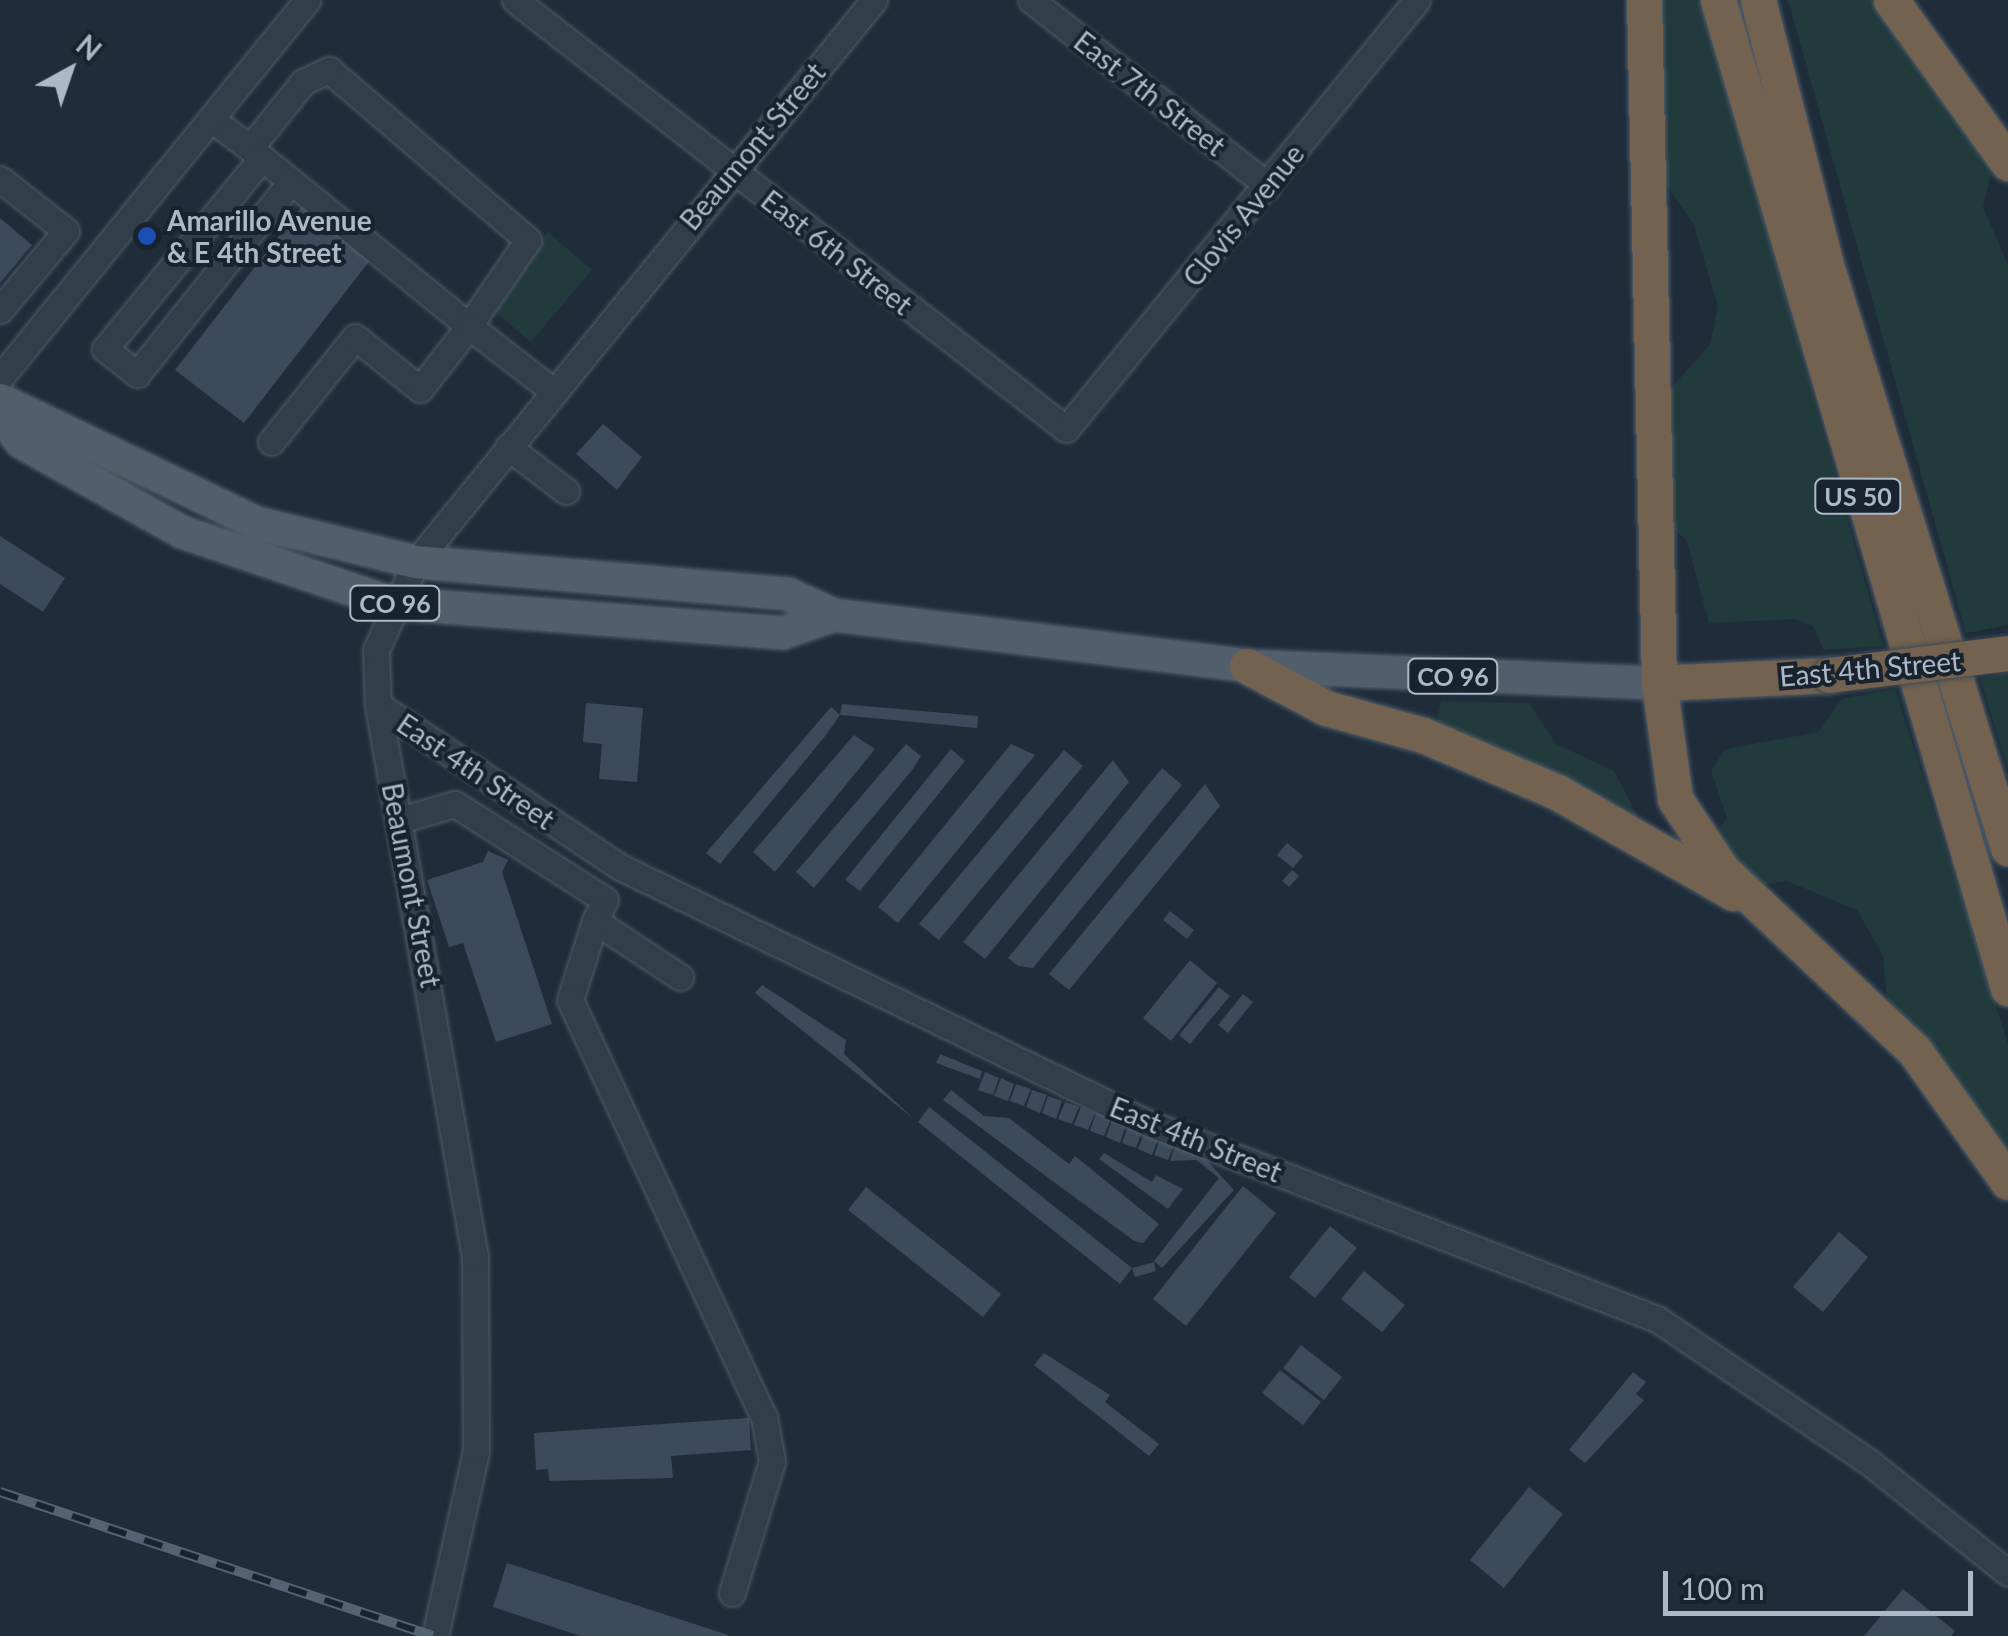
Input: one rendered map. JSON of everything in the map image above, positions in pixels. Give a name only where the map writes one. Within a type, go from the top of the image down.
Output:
[{"type":"highway","points":[[1644,0],[1658,683],[1675,799],[1698,841],[1760,907]]},
{"type":"highway","name":"US 50","points":[[1718,0],[2008,988]]},
{"type":"highway","name":"US 50","points":[[1758,0],[1826,265],[2008,848]]},
{"type":"highway","points":[[1891,0],[2008,164]]},
{"type":"highway","name":"East 4th Street","points":[[1658,683],[1829,675],[2008,653]]},
{"type":"highway","name":"CO 96","points":[[1248,666],[1326,708],[1423,735],[1557,792],[1760,907],[1914,1050],[2008,1182]]},
{"type":"main road","name":"East 4th Street","points":[[0,400],[258,523],[416,562],[788,594],[834,615],[1248,666],[1658,683]]},
{"type":"main road","name":"East 4th Street","points":[[0,414],[21,442],[168,524],[392,603],[783,633],[834,615]]},
{"type":"street","points":[[0,378],[307,0]]},
{"type":"street","name":"East 6th Street","points":[[515,0],[1066,429]]},
{"type":"street","name":"Beaumont Street","points":[[436,1636],[476,1451],[475,1256],[378,706],[376,650],[392,603],[416,562],[731,170],[874,0]]},
{"type":"street","name":"East 7th Street","points":[[1032,0],[1268,186]]},
{"type":"street","name":"Clovis Avenue","points":[[1066,429],[1417,0]]},
{"type":"street","points":[[272,442],[356,338],[420,389],[528,240],[328,70],[303,82],[256,154],[105,350],[137,374],[290,183]]},
{"type":"street","points":[[211,118],[553,392]]},
{"type":"street","points":[[0,179],[66,231],[0,310]]},
{"type":"street","points":[[508,448],[566,491]]},
{"type":"street","name":"East 4th Street","points":[[378,706],[620,867],[1148,1123],[1658,1319],[1868,1462],[2008,1573]]},
{"type":"street","points":[[400,820],[455,804],[477,772]]},
{"type":"street","points":[[455,804],[517,844],[680,977]]},
{"type":"street","points":[[517,844],[536,812]]},
{"type":"street","points":[[620,867],[600,911],[570,1000],[764,1417],[772,1461],[732,1593]]},
{"type":"green space","points":[[1660,0],[1702,0],[1883,646],[1824,650],[1813,626],[1796,619],[1709,623],[1687,541],[1672,527],[1668,392],[1710,344],[1718,306],[1693,223],[1663,180]]},
{"type":"green space","points":[[1788,0],[1878,0],[1993,165],[1983,207],[2008,265],[2008,625],[1966,633]]},
{"type":"green space","points":[[548,232],[592,270],[531,342],[487,305]]},
{"type":"green space","points":[[2008,673],[2008,770],[1980,678]]},
{"type":"green space","points":[[1895,689],[2008,1044],[2008,1157],[1887,998],[1883,956],[1857,910],[1787,881],[1759,885],[1712,838],[1727,818],[1711,771],[1725,749],[1819,732],[1841,699]]},
{"type":"green space","points":[[1441,701],[1529,703],[1556,744],[1614,771],[1642,825],[1435,731]]},
{"type":"building","points":[[302,206],[371,259],[244,423],[175,370]]},
{"type":"building","points":[[0,218],[32,245],[0,283]]},
{"type":"building","points":[[603,424],[642,457],[617,490],[576,454]]},
{"type":"building","points":[[0,536],[65,578],[43,612],[0,584]]},
{"type":"building","points":[[586,703],[643,708],[637,782],[599,779],[602,744],[583,742]]},
{"type":"building","points":[[842,704],[978,716],[977,728],[840,715]]},
{"type":"building","points":[[831,707],[840,715],[826,735],[720,864],[706,853]]},
{"type":"building","points":[[854,735],[875,749],[775,872],[753,852]]},
{"type":"building","points":[[906,744],[921,756],[913,769],[814,888],[796,872]]},
{"type":"building","points":[[1011,744],[1035,755],[898,923],[878,907]]},
{"type":"building","points":[[951,749],[965,761],[860,891],[845,880]]},
{"type":"building","points":[[1064,750],[1083,766],[939,940],[919,924]]},
{"type":"building","points":[[1113,760],[1129,782],[985,959],[963,942]]},
{"type":"building","points":[[1162,768],[1182,785],[1033,968],[1018,966],[1008,958]]},
{"type":"building","points":[[1205,784],[1220,806],[1069,990],[1049,974]]},
{"type":"building","points":[[1287,843],[1303,856],[1293,868],[1277,855]]},
{"type":"building","points":[[488,851],[508,860],[502,872],[552,1024],[496,1042],[463,943],[449,947],[427,880],[483,862]]},
{"type":"building","points":[[1292,870],[1299,876],[1289,887],[1282,881]]},
{"type":"building","points":[[1170,911],[1194,930],[1187,939],[1163,920]]},
{"type":"building","points":[[1190,960],[1217,983],[1171,1041],[1143,1018]]},
{"type":"building","points":[[762,985],[846,1040],[844,1054],[914,1119],[755,993]]},
{"type":"building","points":[[1219,987],[1230,996],[1190,1044],[1179,1035]]},
{"type":"building","points":[[1243,994],[1253,1002],[1228,1033],[1218,1025]]},
{"type":"building","points":[[940,1054],[982,1071],[980,1079],[936,1063]]},
{"type":"building","points":[[985,1072],[999,1078],[993,1095],[978,1090]]},
{"type":"building","points":[[1001,1078],[1014,1084],[1008,1101],[994,1096]]},
{"type":"building","points":[[1016,1084],[1031,1089],[1024,1106],[1010,1101]]},
{"type":"building","points":[[951,1090],[984,1116],[1009,1118],[1069,1164],[1075,1156],[1159,1224],[1143,1243],[1134,1241],[943,1100]]},
{"type":"building","points":[[1032,1090],[1047,1095],[1040,1113],[1026,1107]]},
{"type":"building","points":[[1048,1096],[1062,1101],[1056,1119],[1042,1113]]},
{"type":"building","points":[[1065,1102],[1079,1107],[1072,1124],[1058,1119]]},
{"type":"building","points":[[929,1107],[1132,1268],[1120,1284],[918,1122]]},
{"type":"building","points":[[1081,1107],[1095,1113],[1088,1130],[1074,1125]]},
{"type":"building","points":[[1096,1113],[1111,1119],[1104,1136],[1090,1131]]},
{"type":"building","points":[[1112,1120],[1126,1125],[1120,1143],[1106,1137]]},
{"type":"building","points":[[1128,1126],[1142,1131],[1136,1148],[1122,1143]]},
{"type":"building","points":[[1145,1132],[1159,1137],[1152,1155],[1138,1149]]},
{"type":"building","points":[[1161,1137],[1175,1143],[1168,1160],[1154,1155]]},
{"type":"building","points":[[1176,1143],[1198,1151],[1195,1160],[1170,1161]]},
{"type":"building","points":[[1104,1153],[1152,1182],[1156,1175],[1183,1189],[1168,1209],[1099,1159]]},
{"type":"building","points":[[1200,1153],[1234,1190],[1162,1268],[1154,1261],[1219,1178],[1195,1159]]},
{"type":"building","points":[[1243,1186],[1276,1213],[1186,1326],[1153,1299]]},
{"type":"building","points":[[866,1187],[1001,1294],[983,1317],[848,1210]]},
{"type":"building","points":[[1330,1226],[1357,1248],[1315,1298],[1289,1277]]},
{"type":"building","points":[[1839,1232],[1868,1257],[1823,1312],[1793,1287]]},
{"type":"building","points":[[1154,1262],[1156,1271],[1135,1277],[1132,1268]]},
{"type":"building","points":[[1364,1271],[1405,1305],[1382,1332],[1341,1299]]},
{"type":"building","points":[[1301,1345],[1342,1377],[1324,1400],[1283,1368]]},
{"type":"building","points":[[1044,1353],[1110,1395],[1105,1402],[1159,1444],[1149,1456],[1034,1365]]},
{"type":"building","points":[[1280,1370],[1321,1402],[1303,1425],[1262,1393]]},
{"type":"building","points":[[1633,1372],[1646,1382],[1636,1394],[1644,1400],[1585,1463],[1569,1450]]},
{"type":"building","points":[[749,1418],[751,1450],[671,1456],[673,1478],[549,1481],[548,1469],[536,1470],[534,1433]]},
{"type":"building","points":[[1529,1487],[1563,1514],[1504,1588],[1470,1560]]},
{"type":"building","points":[[507,1563],[728,1636],[580,1636],[493,1607]]},
{"type":"building","points":[[1903,1589],[1955,1631],[1951,1636],[1864,1636]]},
{"type":"railway","points":[[0,1492],[433,1636]]},
{"type":"place","name":"Amarillo Avenue & E 4th Street","points":[[147,236]]}]
